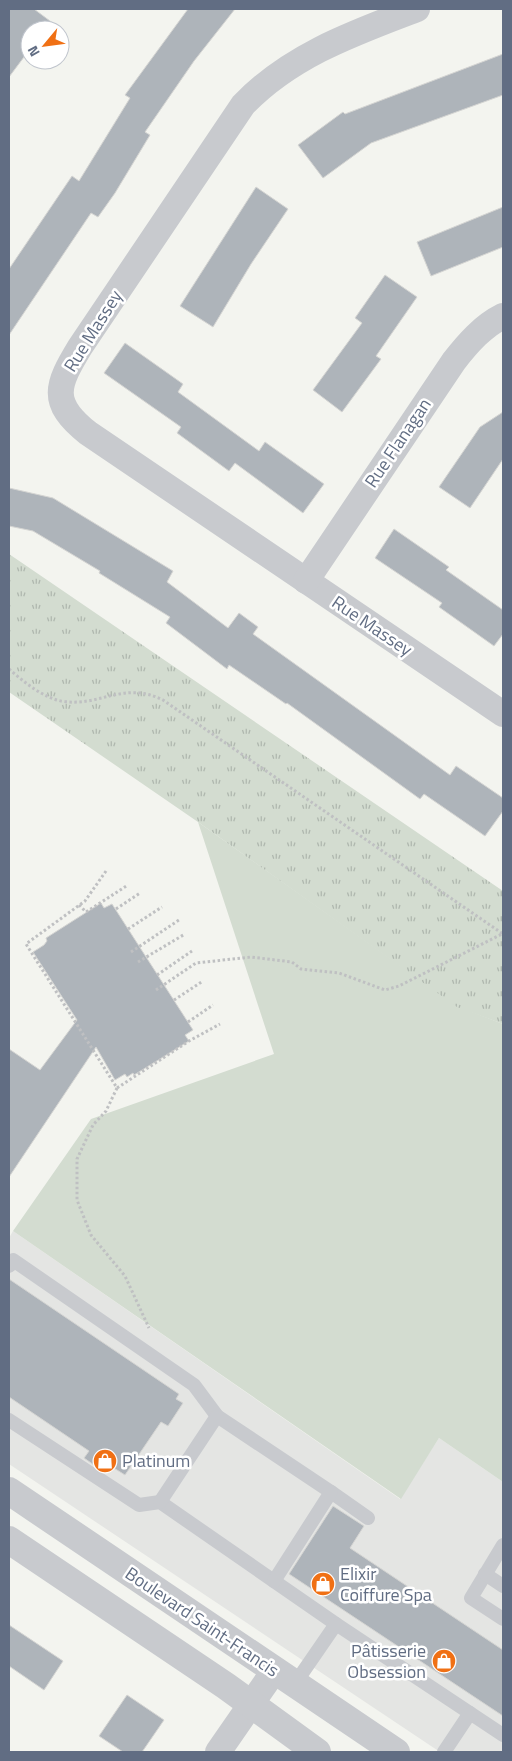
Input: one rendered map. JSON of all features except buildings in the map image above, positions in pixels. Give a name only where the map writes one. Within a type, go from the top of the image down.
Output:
[{"type":"street","name":"Rue Massey","points":[[417,9],[338,40],[306,55],[273,78],[243,105],[80,347],[61,383],[60,396],[64,406],[82,429],[503,714]]},
{"type":"street","name":"Rue Flanagan","points":[[306,581],[454,361],[482,330],[503,316]]},
{"type":"street","name":"Boulevard Saint-Francis","points":[[9,1491],[396,1752]]},
{"type":"street","points":[[9,1540],[317,1752]]},
{"type":"street","points":[[218,1752],[250,1705],[284,1678]]},
{"type":"lane","points":[[9,1266],[13,1260],[194,1385],[217,1416],[368,1518]]},
{"type":"lane","points":[[160,1502],[217,1416]]},
{"type":"lane","points":[[9,1420],[139,1506],[160,1502],[336,1624],[503,1735]]},
{"type":"lane","points":[[274,1580],[331,1492]]},
{"type":"lane","points":[[503,1545],[471,1598],[503,1619]]},
{"type":"lane","points":[[485,1574],[503,1586]]},
{"type":"lane","points":[[284,1678],[336,1624]]},
{"type":"lane","points":[[444,1752],[470,1713]]},
{"type":"path","points":[[9,669],[34,688],[61,700],[74,702],[128,692],[141,692],[163,700],[503,933],[398,986],[384,990],[339,973],[301,969],[292,962],[251,957],[196,963],[156,990]]},
{"type":"path","points":[[106,871],[85,901],[26,944],[117,1088]]},
{"type":"path","points":[[79,905],[86,912],[128,885]]},
{"type":"path","points":[[116,909],[140,893]]},
{"type":"path","points":[[128,929],[162,907]]},
{"type":"path","points":[[131,952],[179,920]]},
{"type":"path","points":[[138,962],[185,934]]},
{"type":"path","points":[[158,975],[192,951]]},
{"type":"path","points":[[174,1000],[203,981]]},
{"type":"path","points":[[188,1022],[212,1005]]},
{"type":"path","points":[[160,1362],[144,1313],[125,1276],[91,1235],[77,1200],[78,1159],[94,1126],[106,1111],[117,1088],[189,1040],[220,1024]]},
{"type":"shaded area","points":[[13,1231],[400,1499],[439,1438],[503,1482],[503,1752],[440,1752],[9,1464],[9,1238]]},
{"type":"green space","points":[[9,554],[503,891],[503,1024],[457,1007],[198,822],[9,692]]},
{"type":"green space","points":[[198,822],[457,1006],[503,1024],[503,1482],[439,1438],[401,1499],[13,1231],[91,1119],[274,1054]]},
{"type":"place","name":"Platinum","points":[[105,1461]]},
{"type":"place","name":"Elixir Coiffure Spa","points":[[323,1584]]},
{"type":"place","name":"Pâtisserie Obsession","points":[[444,1661]]}]
